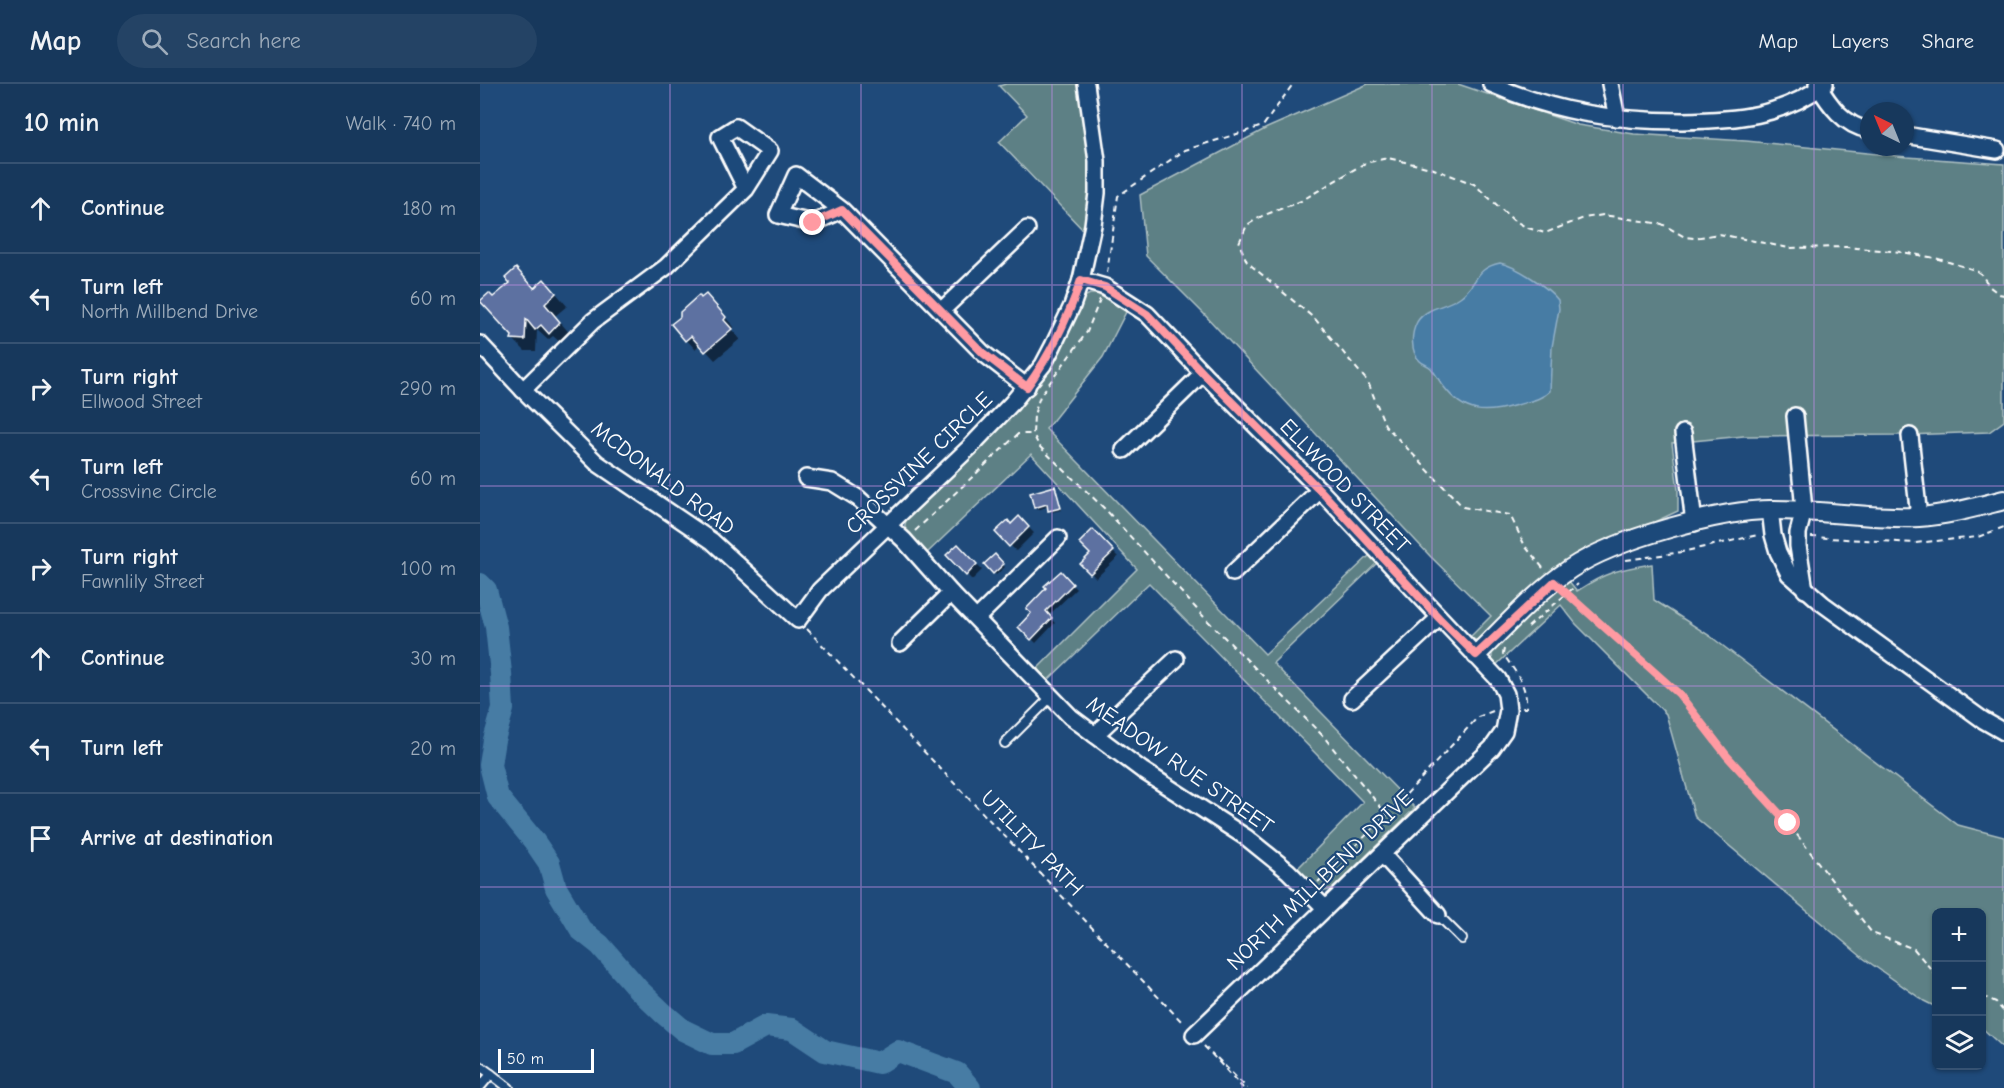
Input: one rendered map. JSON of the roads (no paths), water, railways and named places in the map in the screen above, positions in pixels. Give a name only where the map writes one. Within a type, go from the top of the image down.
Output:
[{"type":"street","name":"CROSSVINE CIRCLE","points":[[798,620],[820,590],[977,440],[1027,387],[1053,346],[1072,306],[1081,280],[1093,225],[1097,193],[1097,161],[1086,84]]},
{"type":"street","points":[[1491,84],[1560,109],[1589,115],[1654,121],[1725,120],[1749,117],[1801,100],[1821,85],[1846,121],[1860,128]]},
{"type":"street","points":[[1610,84],[1617,118]]},
{"type":"street","points":[[1914,136],[1997,150]]},
{"type":"street","points":[[523,390],[593,321],[666,267],[746,189]]},
{"type":"street","points":[[842,210],[983,353],[1027,387]]},
{"type":"street","points":[[942,310],[1027,229]]},
{"type":"street","name":"ELLWOOD STREET","points":[[1081,280],[1105,287],[1147,314],[1320,490],[1498,680],[1506,694],[1508,710],[1504,731],[1492,748],[1480,759]]},
{"type":"street","name":"MCDONALD ROAD","points":[[480,344],[597,463],[712,541],[798,620]]},
{"type":"street","points":[[1124,450],[1203,373]]},
{"type":"street","points":[[1795,416],[1804,510],[1798,533],[1805,590]]},
{"type":"street","points":[[1683,433],[1694,523]]},
{"type":"street","points":[[1910,436],[1918,517]]},
{"type":"street","name":"MEADOW RUE STREET","points":[[806,478],[832,482],[858,498],[904,540],[1071,717],[1201,810],[1247,838],[1288,871],[1325,908]]},
{"type":"street","points":[[1233,573],[1320,490]]},
{"type":"street","points":[[1476,655],[1560,587],[1571,568],[1600,553],[1651,534],[1725,515],[1770,509],[1918,517],[1950,513],[2004,500]]},
{"type":"street","points":[[1770,509],[1773,535],[1778,552],[1789,574],[1805,590],[1976,715],[2004,732]]},
{"type":"street","points":[[977,618],[1058,538]]},
{"type":"street","points":[[900,644],[951,592]]},
{"type":"street","points":[[1352,699],[1439,618]]},
{"type":"street","points":[[1095,735],[1176,659]]},
{"type":"street","name":"NORTH MILLBEND DRIVE","points":[[1194,1035],[1480,759]]},
{"type":"street","points":[[1382,854],[1438,915]]},
{"type":"lane","points":[[1005,743],[1051,697]]},
{"type":"lane","points":[[1438,915],[1462,939]]},
{"type":"lane","points":[[480,1066],[509,1088]]},
{"type":"lane","points":[[480,1087],[491,1074]]},
{"type":"water","points":[[1500,263],[1531,278],[1558,300],[1559,309],[1552,347],[1550,391],[1539,398],[1506,408],[1477,410],[1460,403],[1442,385],[1431,368],[1420,361],[1414,353],[1413,337],[1415,326],[1421,317],[1460,297],[1485,269]]},
{"type":"waterway","points":[[480,584],[486,590],[496,627],[501,673],[503,709],[490,765],[498,797],[549,863],[556,888],[581,930],[600,945],[638,989],[683,1030],[712,1044],[733,1044],[766,1026],[792,1029],[825,1051],[879,1063],[898,1051],[957,1073],[970,1088]]}]
